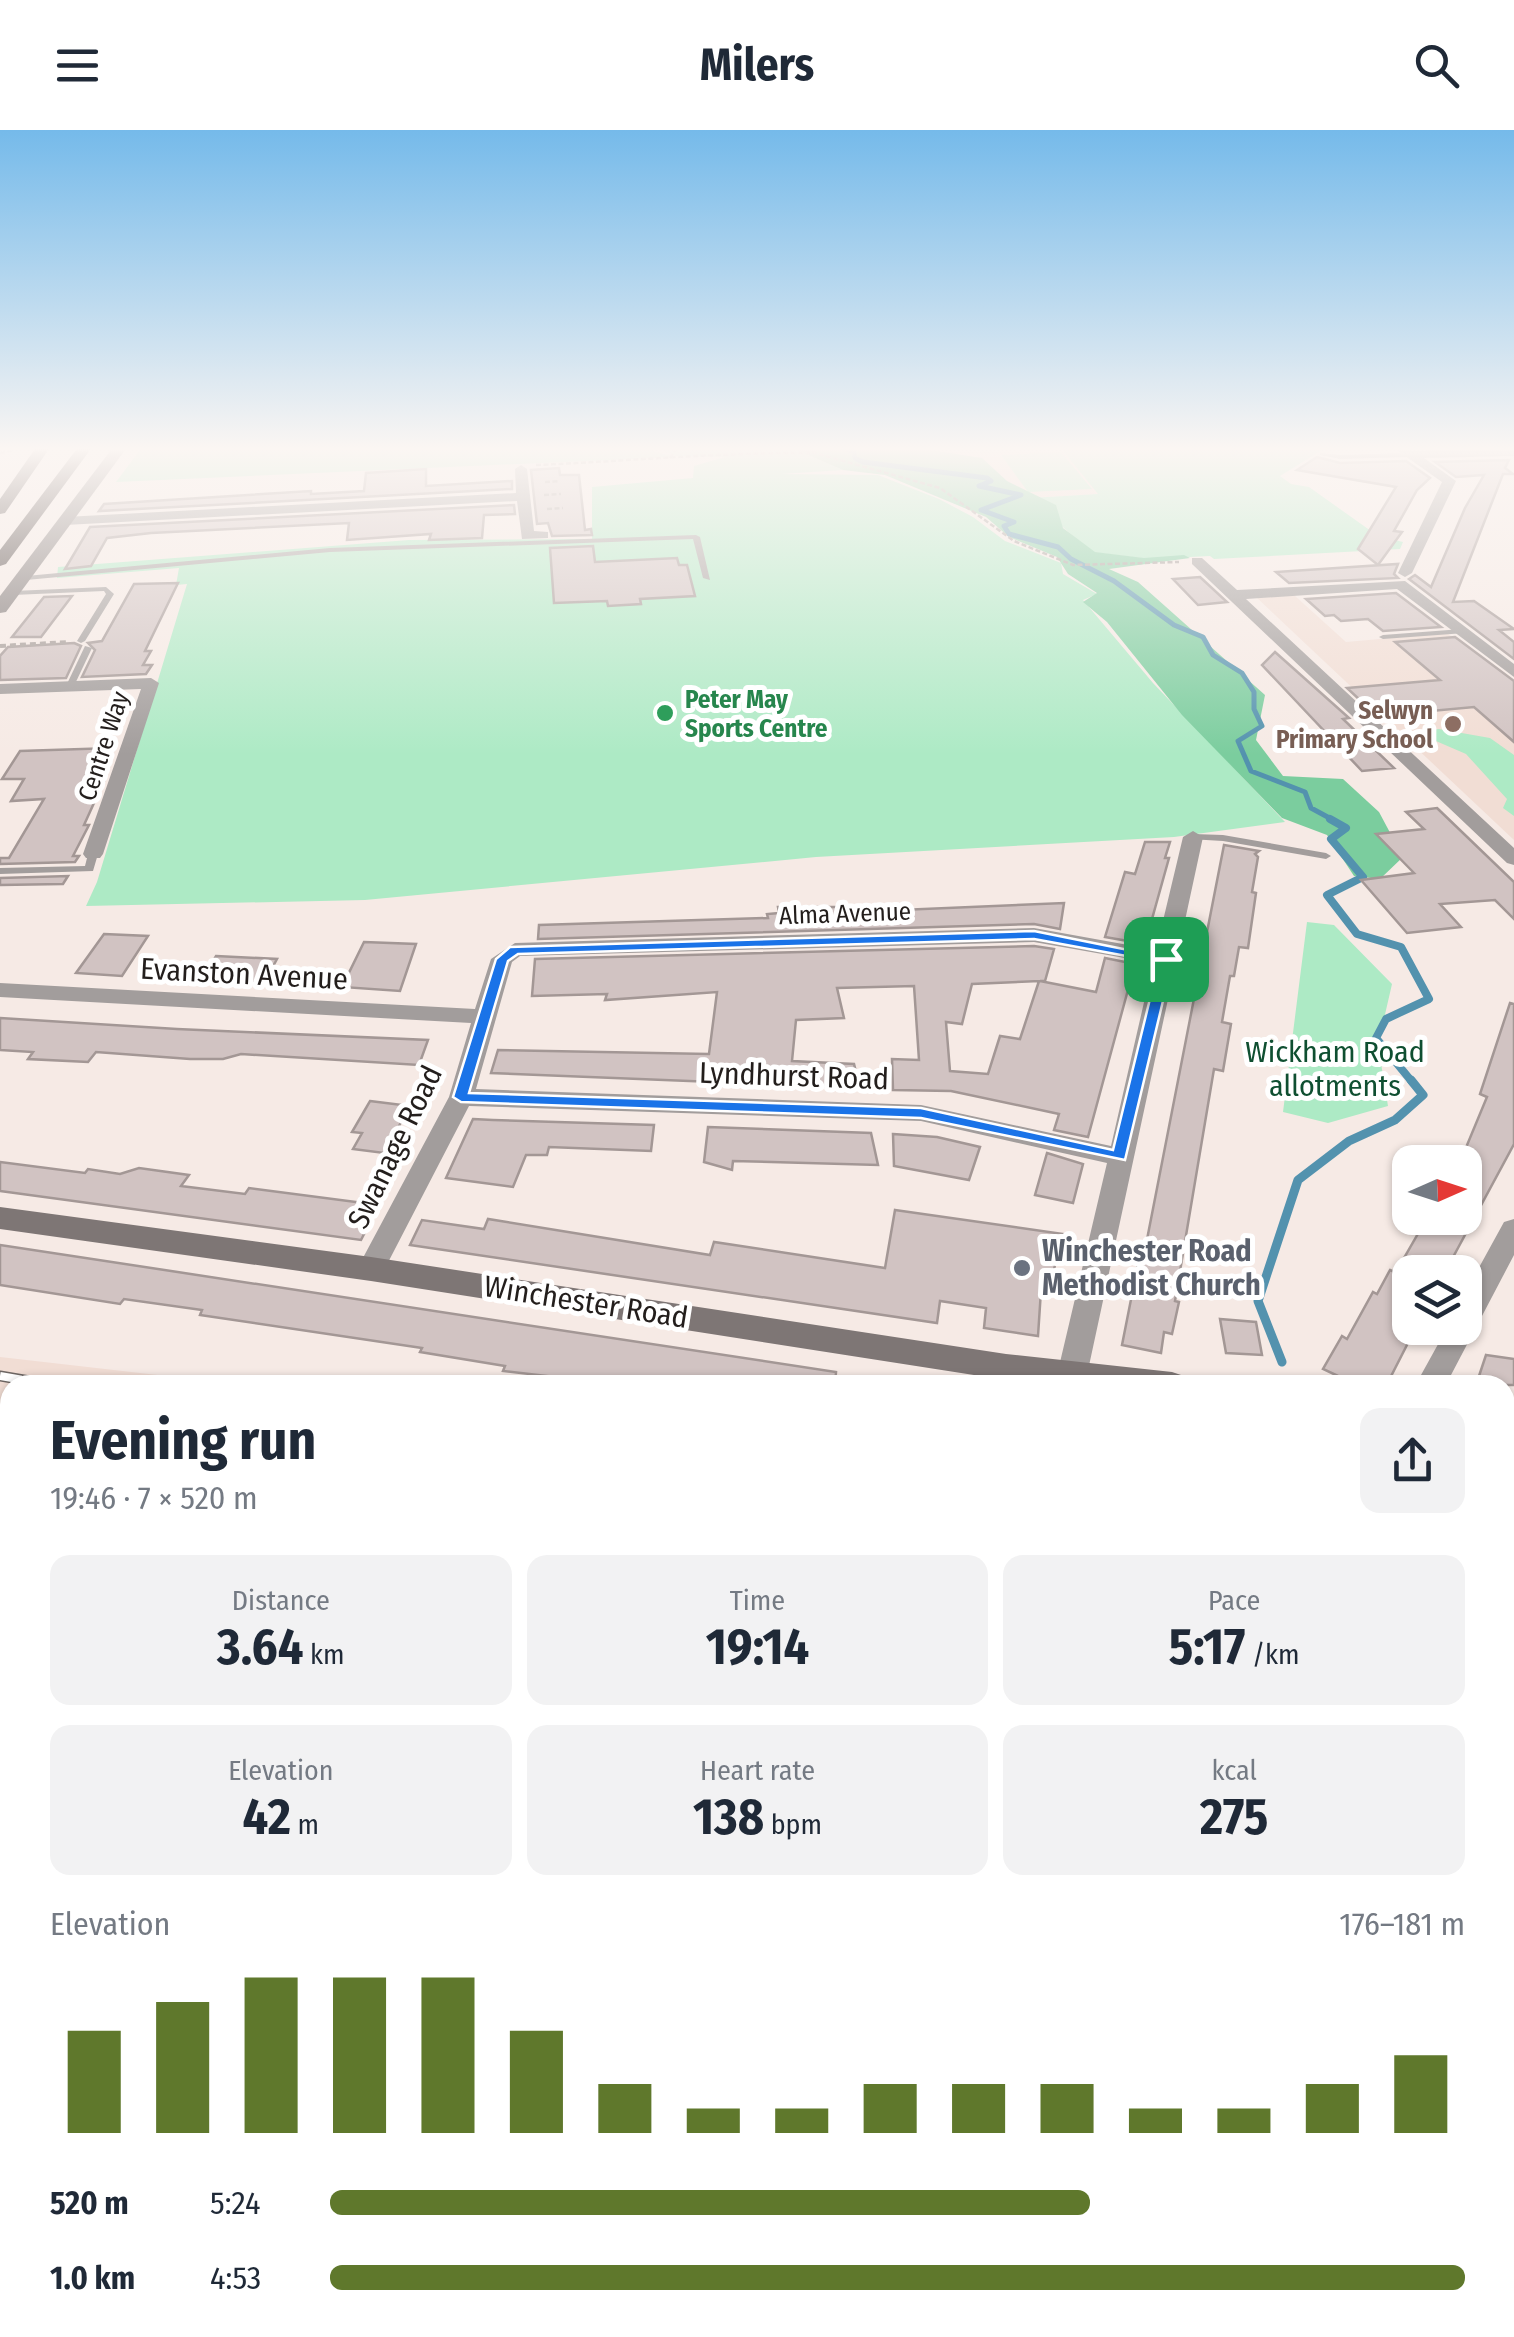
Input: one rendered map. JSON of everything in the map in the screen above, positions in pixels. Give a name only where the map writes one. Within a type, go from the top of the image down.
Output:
[{"type":"main road","points":[[0,608],[46,549]]},
{"type":"main road","name":"Winchester Road","points":[[0,1218],[1072,1375]]},
{"type":"street","points":[[1405,573],[1417,549]]},
{"type":"street","points":[[1197,561],[1514,859]]},
{"type":"street","points":[[1234,596],[1392,582],[1406,586],[1514,672]]},
{"type":"street","name":"Centre Way","points":[[0,688],[151,683],[94,854]]},
{"type":"street","points":[[1072,1375],[1193,838]]},
{"type":"street","name":"Alma Avenue","points":[[522,951],[1034,935],[1166,959]]},
{"type":"street","name":"Swanage Road","points":[[371,1270],[461,1097],[502,959],[515,950],[522,951]]},
{"type":"street","name":"Evanston Avenue","points":[[0,990],[485,1017]]},
{"type":"street","name":"Lyndhurst Road","points":[[461,1097],[921,1113],[1120,1156]]},
{"type":"street","points":[[1482,1288],[1514,1228]]},
{"type":"street","points":[[1436,1375],[1452,1345]]},
{"type":"lane","points":[[26,578],[358,549]]},
{"type":"lane","points":[[699,549],[707,578]]},
{"type":"lane","points":[[13,593],[106,589],[110,594],[70,686]]},
{"type":"lane","points":[[1383,637],[1462,631]]},
{"type":"lane","points":[[1193,838],[1224,838],[1326,856]]},
{"type":"lane","points":[[0,871],[88,869],[94,854]]},
{"type":"path","points":[[1034,549],[1074,565],[1197,561]]},
{"type":"path","points":[[0,646],[85,645]]},
{"type":"shaded area","name":"Selwyn Primary School","points":[[1294,595],[1346,642],[1447,633],[1514,687],[1514,840],[1257,598]]},
{"type":"shaded area","points":[[0,1357],[158,1375],[0,1375]]},
{"type":"green space","name":"Peter May Sports Centre","points":[[292,549],[1025,549],[1061,563],[1063,574],[1097,594],[1083,600],[1153,683],[1285,822],[1174,837],[816,857],[365,900],[86,906],[97,882],[187,584],[176,585],[179,568],[57,578],[58,567]]},
{"type":"green space","points":[[1038,549],[1091,549],[1144,558],[1190,558],[1109,569],[1138,582],[1265,695],[1256,740],[1283,776],[1343,779],[1379,812],[1403,857],[1380,879],[1354,876],[1327,835],[1282,818],[1182,715],[1107,622],[1083,602],[1097,593],[1068,574],[1057,557]]},
{"type":"green space","points":[[1088,549],[1400,549],[1214,559],[1149,559]]},
{"type":"green space","points":[[1439,729],[1490,738],[1514,755],[1514,816],[1503,808],[1507,799],[1466,754],[1422,735],[1424,731]]},
{"type":"green space","name":"Wickham Road allotments","points":[[1307,922],[1334,925],[1392,984],[1378,1045],[1388,1106],[1328,1123],[1283,1112]]},
{"type":"building","points":[[77,549],[101,549],[91,566],[65,569]]},
{"type":"building","points":[[550,549],[593,549],[595,562],[677,558],[679,565],[687,565],[695,596],[640,599],[641,604],[608,606],[607,601],[554,603]]},
{"type":"building","points":[[1358,549],[1390,549],[1378,565]]},
{"type":"building","points":[[1447,549],[1474,549],[1453,602],[1474,601],[1514,629],[1499,630],[1514,642],[1514,659],[1409,579],[1415,575],[1431,587]]},
{"type":"building","points":[[1398,564],[1394,574],[1398,578],[1289,583],[1276,572]]},
{"type":"building","points":[[1200,577],[1227,602],[1198,605],[1173,579]]},
{"type":"building","points":[[178,583],[145,651],[151,651],[143,665],[152,665],[146,674],[82,677],[95,650],[88,643],[102,641],[134,584]]},
{"type":"building","points":[[1396,593],[1441,627],[1383,631],[1368,619],[1341,621],[1334,615],[1325,616],[1306,599]]},
{"type":"building","points":[[72,596],[41,637],[12,637],[44,597]]},
{"type":"building","points":[[1455,637],[1514,681],[1514,742],[1474,707],[1377,716],[1347,688],[1440,680],[1395,642]]},
{"type":"building","points":[[74,643],[81,646],[66,678],[0,680],[0,656],[8,647]]},
{"type":"building","points":[[1275,652],[1349,718],[1343,719],[1394,768],[1362,771],[1262,665]]},
{"type":"building","points":[[112,748],[94,782],[104,781],[84,825],[89,825],[73,856],[79,856],[75,862],[0,864],[0,858],[9,858],[44,799],[11,801],[24,779],[2,779],[20,751]]},
{"type":"building","points":[[1437,808],[1514,882],[1514,919],[1495,900],[1440,904],[1461,927],[1407,933],[1361,880],[1414,873],[1376,834],[1424,829],[1406,812]]},
{"type":"building","points":[[1145,842],[1170,842],[1145,944],[1105,937],[1125,872],[1135,874]]},
{"type":"building","points":[[1224,845],[1259,851],[1255,854],[1258,857],[1252,892],[1256,893],[1248,948],[1239,947],[1234,976],[1230,976],[1222,1022],[1231,1024],[1223,1071],[1214,1069],[1175,1301],[1179,1302],[1172,1334],[1164,1332],[1161,1353],[1122,1345],[1139,1259],[1143,1260]]},
{"type":"building","points":[[68,876],[63,884],[0,885],[0,878]]},
{"type":"building","points":[[1064,903],[1060,929],[1034,924],[538,939],[539,925],[768,918],[767,914],[779,913],[778,907],[851,907],[853,912]]},
{"type":"building","points":[[104,934],[148,936],[122,976],[76,973]]},
{"type":"building","points":[[364,942],[416,944],[400,991],[342,987]]},
{"type":"building","points":[[1034,946],[1054,949],[1045,981],[1040,981],[1096,992],[1105,958],[1135,964],[1088,1137],[1054,1130],[1059,1114],[951,1091],[893,1090],[892,1059],[919,1060],[914,986],[837,988],[844,1018],[796,1020],[792,1061],[854,1064],[860,1088],[491,1073],[498,1050],[709,1054],[717,992],[605,1000],[607,994],[532,996],[535,959]],"holes":[[[1039,981],[1020,1039],[1000,1036],[988,1074],[950,1071],[946,1022],[962,1024],[972,984]]]},
{"type":"building","points":[[216,956],[277,959],[264,983],[202,980]]},
{"type":"building","points":[[1510,1003],[1514,1004],[1514,1144],[1482,1203],[1482,1145],[1467,1145],[1487,1097],[1480,1094]]},
{"type":"building","points":[[0,1018],[428,1040],[419,1065],[241,1054],[223,1059],[190,1059],[96,1052],[88,1062],[28,1059],[33,1052],[0,1050]]},
{"type":"building","points":[[370,1101],[410,1106],[384,1153],[353,1149],[362,1133],[352,1132]]},
{"type":"building","points":[[473,1119],[654,1125],[651,1151],[549,1147],[547,1155],[526,1155],[513,1187],[446,1178]]},
{"type":"building","points":[[708,1127],[871,1133],[878,1165],[733,1161],[732,1170],[704,1162]]},
{"type":"building","points":[[893,1134],[937,1137],[980,1147],[969,1180],[894,1166]]},
{"type":"building","points":[[1047,1153],[1083,1164],[1073,1203],[1035,1195]]},
{"type":"building","points":[[0,1162],[85,1173],[88,1169],[120,1174],[139,1168],[189,1175],[181,1186],[245,1194],[249,1188],[379,1205],[361,1240],[0,1191]]},
{"type":"building","points":[[895,1210],[1063,1234],[1052,1277],[1042,1275],[1038,1336],[984,1328],[986,1308],[940,1301],[937,1323],[410,1245],[422,1220],[484,1229],[488,1219],[710,1255],[714,1242],[885,1268]]},
{"type":"building","points":[[1417,1235],[1465,1235],[1454,1255],[1406,1255]]},
{"type":"building","points":[[0,1245],[836,1375],[538,1375],[420,1352],[422,1348],[200,1315],[202,1310],[124,1299],[120,1304],[0,1285]]},
{"type":"building","points":[[1392,1271],[1392,1345],[1407,1345],[1392,1375],[1336,1375],[1323,1369],[1342,1336],[1347,1339],[1373,1292],[1377,1294]]},
{"type":"building","points":[[1220,1319],[1256,1322],[1262,1355],[1226,1353]]},
{"type":"building","points":[[1486,1355],[1514,1359],[1514,1375],[1479,1375]]},
{"type":"waterway","points":[[1060,549],[1071,559],[1114,581],[1174,625],[1203,637],[1213,655],[1242,673],[1254,692],[1254,709],[1262,726],[1238,741],[1251,771],[1305,792],[1311,808],[1335,821]]},
{"type":"waterway","points":[[1330,819],[1346,828],[1331,839],[1363,877],[1327,895],[1357,934],[1401,947],[1429,999],[1386,1019],[1376,1038],[1413,1083]]},
{"type":"waterway","points":[[1282,1362],[1258,1301],[1298,1180],[1349,1141],[1395,1120],[1423,1095],[1411,1080]]},
{"type":"place","name":"Peter May Sports Centre","points":[[665,713]]},
{"type":"place","name":"Selwyn Primary School","points":[[1453,724]]},
{"type":"place","name":"Winchester Road Methodist Church","points":[[1022,1268]]},
{"type":"route","points":[[1042,935],[1166,959],[1120,1156],[921,1113],[461,1097],[502,959],[515,950],[1042,935]]}]
